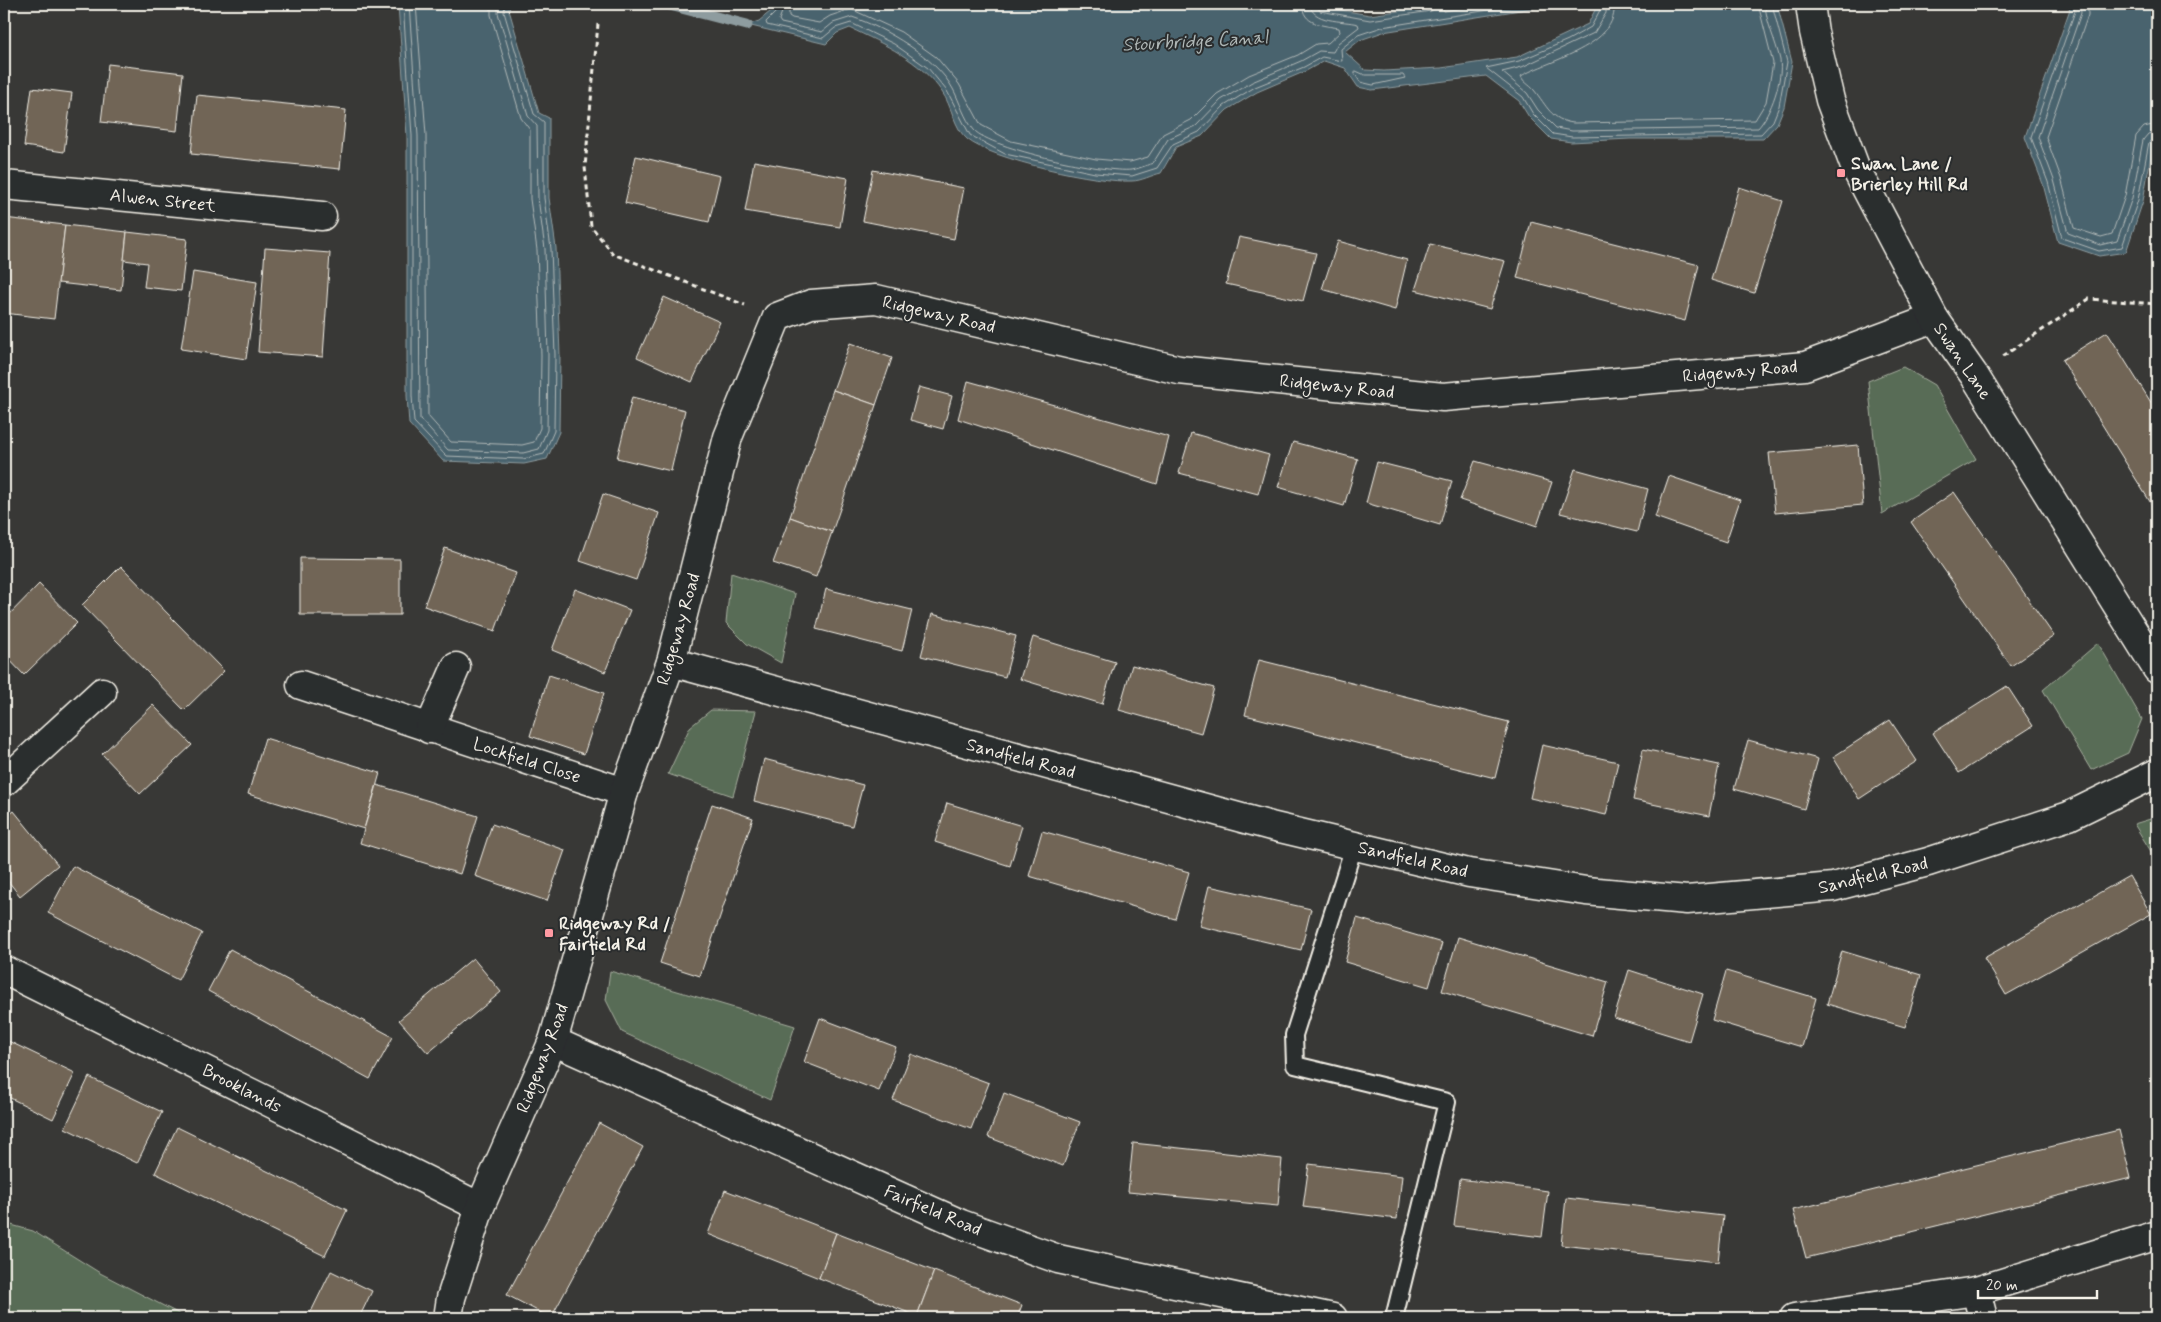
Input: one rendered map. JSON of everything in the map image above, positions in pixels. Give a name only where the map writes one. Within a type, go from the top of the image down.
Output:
[{"type":"street","name":"Swan Lane","points":[[1810,4],[1814,32],[1830,100],[1855,168],[1934,318],[1974,375],[2157,669]]},
{"type":"street","name":"Alwen Street","points":[[4,185],[322,216]]},
{"type":"street","name":"Ridgeway Road","points":[[448,1318],[451,1298],[480,1207],[553,1041],[624,792],[671,662],[728,437],[777,317],[811,304],[876,299],[1179,370],[1442,397],[1805,366],[1934,318]]},
{"type":"street","name":"Sandfield Road","points":[[671,662],[1271,826],[1354,846],[1469,873],[1586,890],[1677,899],[1833,887],[1928,862],[2069,816],[2157,773]]},
{"type":"street","points":[[429,728],[456,667]]},
{"type":"street","name":"Lockfield Close","points":[[301,685],[624,792]]},
{"type":"street","points":[[4,782],[102,692]]},
{"type":"street","name":"Brooklands","points":[[4,970],[480,1207]]},
{"type":"street","name":"Fairfield Road","points":[[553,1041],[961,1224],[1058,1259],[1333,1318]]},
{"type":"street","points":[[1794,1318],[1976,1291],[2157,1235]]},
{"type":"street","points":[[1976,1291],[1983,1318]]},
{"type":"lane","points":[[1354,846],[1294,1035],[1296,1065],[1447,1102],[1394,1318]]},
{"type":"path","points":[[598,24],[585,167],[592,226],[613,254],[777,317]]},
{"type":"path","points":[[1974,375],[2089,299],[2157,304]]},
{"type":"green space","points":[[1903,367],[1934,385],[1976,459],[1882,514],[1868,381]]},
{"type":"green space","points":[[731,573],[795,594],[781,663],[747,644],[726,623]]},
{"type":"green space","points":[[2098,643],[2142,719],[2128,753],[2091,770],[2043,690]]},
{"type":"green space","points":[[711,710],[756,711],[733,796],[668,774],[690,727]]},
{"type":"green space","points":[[2157,817],[2157,861],[2134,824]]},
{"type":"green space","points":[[610,971],[795,1026],[770,1100],[622,1032],[606,1000]]},
{"type":"green space","points":[[4,1223],[33,1231],[100,1273],[187,1318],[4,1318]]},
{"type":"water","points":[[398,4],[510,4],[509,10],[539,113],[549,118],[549,198],[556,248],[560,355],[559,432],[547,459],[524,464],[443,461],[409,424],[407,396],[407,136]]},
{"type":"water","name":"Stourbridge Canal","points":[[769,4],[1305,4],[1370,15],[1446,4],[1558,4],[1383,32],[1360,40],[1345,52],[1365,70],[1384,71],[1441,68],[1517,57],[1588,24],[1596,8],[1591,4],[1777,4],[1792,62],[1784,107],[1777,124],[1763,139],[1630,139],[1571,142],[1551,139],[1529,117],[1519,101],[1486,76],[1372,90],[1358,87],[1345,68],[1324,61],[1306,71],[1257,92],[1227,110],[1202,136],[1176,147],[1161,173],[1135,181],[1116,181],[1046,169],[999,155],[980,147],[967,139],[959,129],[942,92],[933,81],[901,54],[850,28],[837,33],[826,44],[747,25],[759,21],[771,11]]},
{"type":"water","points":[[2065,4],[2157,4],[2157,142],[2153,144],[2143,201],[2126,252],[2099,256],[2058,242],[2043,184],[2025,137],[2070,9]]},
{"type":"building","points":[[108,64],[183,73],[177,131],[101,122]]},
{"type":"building","points":[[32,88],[72,93],[64,152],[24,146]]},
{"type":"building","points":[[197,95],[346,110],[340,169],[191,154]]},
{"type":"building","points":[[636,156],[720,176],[709,222],[625,203]]},
{"type":"building","points":[[754,161],[848,178],[840,227],[745,211]]},
{"type":"building","points":[[873,170],[964,188],[954,239],[863,221]]},
{"type":"building","points":[[1739,187],[1783,201],[1754,293],[1711,280]]},
{"type":"building","points":[[4,218],[65,225],[54,319],[4,313]]},
{"type":"building","points":[[1531,222],[1699,265],[1685,321],[1517,278]]},
{"type":"building","points":[[65,225],[127,232],[121,290],[58,283]]},
{"type":"building","points":[[127,232],[187,239],[181,291],[144,287],[147,263],[124,260]]},
{"type":"building","points":[[1239,237],[1316,253],[1303,301],[1226,284]]},
{"type":"building","points":[[1338,241],[1407,260],[1395,310],[1322,289]]},
{"type":"building","points":[[1430,244],[1505,261],[1490,309],[1415,290]]},
{"type":"building","points":[[265,248],[330,253],[323,357],[258,352]]},
{"type":"building","points":[[193,272],[257,282],[246,359],[181,349]]},
{"type":"building","points":[[664,297],[720,322],[692,382],[637,357]]},
{"type":"building","points":[[2107,332],[2157,412],[2157,513],[2062,360]]},
{"type":"building","points":[[850,343],[892,358],[876,405],[833,390]]},
{"type":"building","points":[[968,381],[1169,437],[1157,484],[958,419]]},
{"type":"building","points":[[919,387],[952,396],[943,429],[910,420]]},
{"type":"building","points":[[833,390],[876,405],[832,532],[790,517]]},
{"type":"building","points":[[632,397],[685,410],[671,471],[617,458]]},
{"type":"building","points":[[1191,433],[1269,455],[1258,494],[1179,473]]},
{"type":"building","points":[[1293,442],[1358,459],[1344,506],[1278,487]]},
{"type":"building","points":[[1858,445],[1863,505],[1775,513],[1769,453]]},
{"type":"building","points":[[1475,461],[1552,482],[1537,526],[1460,500]]},
{"type":"building","points":[[1377,462],[1452,481],[1440,525],[1366,503]]},
{"type":"building","points":[[1575,469],[1648,489],[1637,532],[1560,513]]},
{"type":"building","points":[[1669,476],[1740,500],[1726,542],[1655,517]]},
{"type":"building","points":[[1954,492],[2054,636],[2011,666],[1911,522]]},
{"type":"building","points":[[603,494],[659,513],[636,580],[580,561]]},
{"type":"building","points":[[790,517],[832,532],[816,577],[773,563]]},
{"type":"building","points":[[445,548],[516,573],[495,631],[424,606]]},
{"type":"building","points":[[300,558],[400,559],[400,615],[300,615]]},
{"type":"building","points":[[121,566],[224,671],[184,710],[82,605]]},
{"type":"building","points":[[39,584],[77,623],[24,675],[4,654],[4,620]]},
{"type":"building","points":[[575,589],[630,610],[605,672],[552,650]]},
{"type":"building","points":[[826,589],[912,610],[902,651],[816,629]]},
{"type":"building","points":[[932,614],[1016,636],[1005,677],[921,656]]},
{"type":"building","points":[[1033,637],[1115,662],[1102,704],[1020,679]]},
{"type":"building","points":[[1259,660],[1509,722],[1495,778],[1245,715]]},
{"type":"building","points":[[1132,665],[1214,688],[1201,733],[1119,710]]},
{"type":"building","points":[[549,675],[604,693],[584,754],[530,736]]},
{"type":"building","points":[[2007,686],[2033,726],[1959,773],[1933,733]]},
{"type":"building","points":[[153,705],[192,745],[140,794],[102,754]]},
{"type":"building","points":[[1890,720],[1917,761],[1859,799],[1833,757]]},
{"type":"building","points":[[265,738],[380,773],[364,829],[248,794]]},
{"type":"building","points":[[1748,740],[1818,759],[1804,809],[1734,789]]},
{"type":"building","points":[[1542,745],[1618,762],[1606,815],[1530,798]]},
{"type":"building","points":[[1643,749],[1719,765],[1709,816],[1633,800]]},
{"type":"building","points":[[764,759],[863,785],[852,826],[754,801]]},
{"type":"building","points":[[377,785],[478,816],[460,874],[360,843]]},
{"type":"building","points":[[947,803],[1022,826],[1010,866],[935,842]]},
{"type":"building","points":[[712,804],[753,818],[700,976],[660,963]]},
{"type":"building","points":[[14,811],[58,865],[20,896],[4,876],[4,819]]},
{"type":"building","points":[[492,824],[565,850],[547,901],[475,876]]},
{"type":"building","points":[[1042,831],[1189,872],[1175,919],[1029,876]]},
{"type":"building","points":[[73,866],[202,933],[178,980],[48,913]]},
{"type":"building","points":[[2129,876],[2151,914],[2006,995],[1984,958]]},
{"type":"building","points":[[1209,886],[1311,909],[1301,950],[1199,926]]},
{"type":"building","points":[[1357,918],[1442,943],[1429,987],[1345,962]]},
{"type":"building","points":[[1458,937],[1608,982],[1592,1036],[1442,991]]},
{"type":"building","points":[[230,949],[393,1037],[370,1079],[208,991]]},
{"type":"building","points":[[1842,951],[1921,975],[1905,1027],[1827,1004]]},
{"type":"building","points":[[473,958],[501,992],[428,1053],[399,1020]]},
{"type":"building","points":[[1629,970],[1703,994],[1689,1041],[1614,1018]]},
{"type":"building","points":[[1726,971],[1816,998],[1802,1047],[1712,1020]]},
{"type":"building","points":[[820,1018],[896,1047],[879,1091],[804,1062]]},
{"type":"building","points":[[4,1039],[75,1073],[53,1119],[4,1095]]},
{"type":"building","points":[[911,1054],[989,1083],[971,1129],[893,1100]]},
{"type":"building","points":[[89,1077],[162,1112],[137,1163],[65,1128]]},
{"type":"building","points":[[1004,1093],[1080,1122],[1063,1166],[988,1137]]},
{"type":"building","points":[[599,1123],[643,1147],[551,1318],[507,1295]]},
{"type":"building","points":[[177,1127],[347,1210],[325,1256],[155,1173]]},
{"type":"building","points":[[2119,1130],[2131,1178],[1806,1258],[1793,1210]]},
{"type":"building","points":[[1133,1143],[1282,1159],[1278,1206],[1128,1192]]},
{"type":"building","points":[[1309,1164],[1402,1176],[1397,1219],[1303,1207]]},
{"type":"building","points":[[1460,1179],[1548,1191],[1542,1237],[1454,1226]]},
{"type":"building","points":[[725,1190],[836,1233],[819,1278],[708,1234]]},
{"type":"building","points":[[1566,1198],[1723,1216],[1718,1262],[1561,1245]]},
{"type":"building","points":[[836,1233],[934,1271],[917,1316],[819,1278]]},
{"type":"building","points":[[331,1271],[372,1291],[359,1318],[308,1318]]},
{"type":"building","points":[[934,1271],[1022,1305],[1017,1318],[923,1318],[917,1316]]},
{"type":"waterway","points":[[666,4],[747,25]]},
{"type":"place","name":"Swan Lane / Brierley Hill Rd","points":[[1841,173]]},
{"type":"place","name":"Ridgeway Rd / Fairfield Rd","points":[[549,933]]}]
